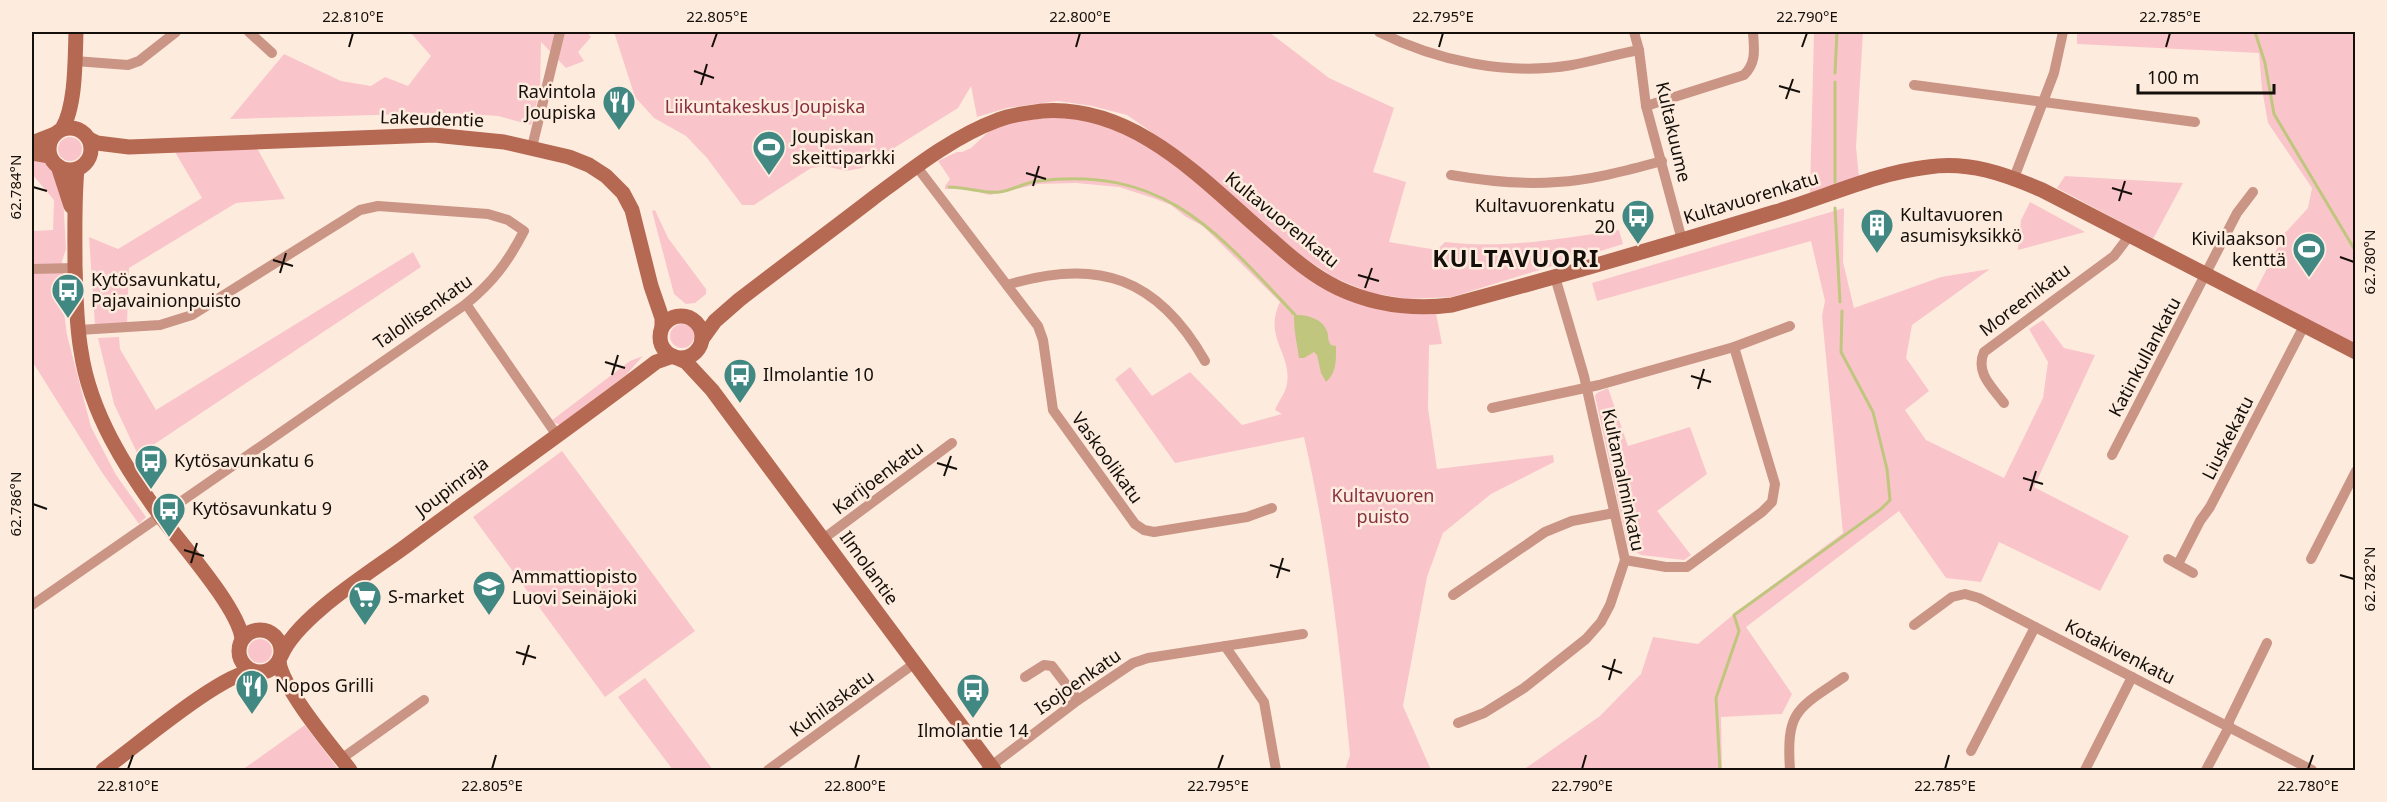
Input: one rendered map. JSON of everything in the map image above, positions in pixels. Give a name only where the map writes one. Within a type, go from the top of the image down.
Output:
[{"type":"street","points":[[74,218],[50,144],[69,113],[76,32]]},
{"type":"street","points":[[74,68],[128,65],[139,61],[176,32]]},
{"type":"street","points":[[249,32],[272,53]]},
{"type":"street","points":[[532,147],[560,32]]},
{"type":"street","points":[[1379,32],[1409,46],[1490,67],[1570,66],[1639,50]]},
{"type":"street","name":"Kultakuume","points":[[1634,32],[1639,50],[1646,106],[1682,240]]},
{"type":"street","points":[[1646,106],[1744,75],[1751,68],[1755,59],[1753,32]]},
{"type":"street","points":[[2014,178],[2060,53],[2063,32]]},
{"type":"street","points":[[74,68],[77,113],[91,150],[82,165],[74,218],[79,330],[81,352],[88,380],[117,451],[160,516],[225,602],[241,632],[240,646],[243,664],[299,702]]},
{"type":"street","points":[[1914,86],[2195,122]]},
{"type":"street","name":"Kultavuorenkatu","points":[[701,343],[715,321],[739,300],[917,166],[973,132],[1000,119],[1028,112],[1056,110],[1086,113],[1112,120],[1154,142],[1310,272],[1360,297],[1405,307],[1431,308],[1452,305],[1777,212],[1852,186],[1928,167],[1971,167],[2014,178],[2042,189],[2355,352]]},
{"type":"street","points":[[32,143],[74,128],[87,136]]},
{"type":"street","name":"Lakeudentie","points":[[87,136],[97,143],[129,147],[402,135],[469,138],[532,147],[569,157],[589,165],[606,176],[623,193],[633,210],[651,286],[662,318],[661,332]]},
{"type":"street","name":"Lakeudentie","points":[[82,165],[107,153],[129,147]]},
{"type":"street","points":[[32,153],[54,161],[64,169],[82,165]]},
{"type":"street","points":[[1451,175],[1521,183],[1557,182],[1601,176],[1662,161]]},
{"type":"street","name":"Vaskoolikatu","points":[[917,166],[1038,326],[1043,340],[1053,410],[1135,524],[1144,530],[1154,532],[1247,517],[1272,508]]},
{"type":"street","name":"Katinkullankatu","points":[[2112,455],[2237,213],[2253,192]]},
{"type":"street","name":"Talollisenkatu","points":[[32,605],[466,304],[488,287],[505,265],[524,231],[507,220],[477,213],[378,206],[360,210],[192,315],[160,325],[79,330]]},
{"type":"street","name":"Moreenikatu","points":[[2004,404],[1980,368],[1984,352],[2114,256],[2130,235]]},
{"type":"street","points":[[32,269],[75,268]]},
{"type":"street","points":[[1007,285],[1033,277],[1061,273],[1085,273],[1134,286],[1172,312],[1191,335],[1205,362]]},
{"type":"street","name":"Kultamalminkatu","points":[[1458,723],[1484,714],[1524,688],[1586,639],[1601,622],[1610,605],[1625,560],[1587,388],[1555,277]]},
{"type":"street","points":[[651,286],[674,310],[687,317],[700,327],[701,343],[690,356],[675,357],[663,348],[661,332],[671,318],[687,317]]},
{"type":"street","name":"Kultavuorenkatu","points":[[687,317],[710,313],[739,300]]},
{"type":"street","points":[[466,304],[556,434]]},
{"type":"street","points":[[1492,408],[1587,388],[1734,347],[1790,326]]},
{"type":"street","name":"Liuskekatu","points":[[2193,573],[2173,562],[2210,507],[2304,326]]},
{"type":"street","name":"Joupinraja","points":[[623,386],[649,355],[661,332]]},
{"type":"street","name":"Ilmolantie","points":[[701,343],[703,366],[712,390]]},
{"type":"street","points":[[1625,560],[1666,567],[1687,567],[1762,512],[1772,502],[1775,484],[1734,347]]},
{"type":"street","name":"Joupinraja","points":[[280,659],[289,641],[306,621],[656,362],[675,357]]},
{"type":"street","name":"Ilmolantie","points":[[675,357],[686,362],[712,390],[915,663],[990,769]]},
{"type":"street","name":"Karijoenkatu","points":[[823,539],[952,443]]},
{"type":"street","points":[[2311,559],[2355,471]]},
{"type":"street","points":[[1453,595],[1545,532],[1572,521],[1614,513]]},
{"type":"street","name":"Kotakivenkatu","points":[[1914,625],[1952,597],[1965,594],[1979,598],[2312,771]]},
{"type":"street","points":[[225,602],[280,644],[280,670],[299,702],[346,765],[424,700]]},
{"type":"street","name":"Joupinraja","points":[[266,632],[306,621]]},
{"type":"street","points":[[1971,751],[2034,627]]},
{"type":"street","points":[[215,687],[247,634],[266,632]]},
{"type":"street","name":"Isojoenkatu","points":[[990,769],[1078,700],[1133,663],[1149,658],[1303,634]]},
{"type":"street","points":[[2206,771],[2229,728],[2229,721],[2267,643]]},
{"type":"street","points":[[1225,646],[1264,702],[1276,771]]},
{"type":"street","points":[[103,771],[215,687],[243,672],[257,672],[274,667],[280,659]]},
{"type":"street","name":"Kuhilaskatu","points":[[768,771],[915,663]]},
{"type":"street","points":[[1025,677],[1044,665],[1052,666],[1078,700]]},
{"type":"street","points":[[1790,771],[1788,743],[1790,728],[1795,716],[1803,706],[1844,677]]},
{"type":"street","points":[[2085,771],[2132,677]]},
{"type":"green space","points":[[410,32],[587,32],[591,37],[578,52],[584,61],[566,68],[541,42],[540,89],[531,125],[498,116],[452,113],[230,119],[284,54],[341,81],[371,86],[385,77],[408,86],[431,56]]},
{"type":"green space","name":"Liikuntakeskus Joupiska","points":[[614,32],[1269,32],[1329,78],[1394,108],[1373,172],[1406,182],[1389,242],[1437,250],[1445,242],[1511,244],[1619,230],[1623,244],[1452,297],[1408,299],[1371,293],[1335,278],[1301,256],[1190,159],[1127,115],[1092,106],[1058,101],[1007,108],[977,117],[971,86],[958,108],[862,168],[846,171],[825,166],[811,168],[754,205],[742,205],[707,158],[686,136],[654,118],[635,97]]},
{"type":"green space","points":[[1814,32],[1863,32],[1856,147],[1859,177],[1810,193]]},
{"type":"green space","points":[[2077,32],[2355,32],[2355,344],[2255,292],[2285,233],[2308,208],[2312,188],[2268,123],[2259,53],[2077,44]]},
{"type":"green space","name":"Kultavuoren puisto","points":[[1066,116],[1109,125],[1164,154],[1299,271],[1383,310],[1414,314],[1436,313],[1442,344],[1429,345],[1428,408],[1437,469],[1553,455],[1554,462],[1491,494],[1443,533],[1427,577],[1403,706],[1431,770],[1345,770],[1350,755],[1337,635],[1320,516],[1304,437],[1175,463],[1115,379],[1130,367],[1152,396],[1190,372],[1242,425],[1282,414],[1275,410],[1287,384],[1286,363],[1276,336],[1275,326],[1280,302],[1203,226],[1186,217],[1171,205],[1153,198],[1119,187],[1076,183],[1038,184],[990,195],[965,189],[945,189],[950,179],[938,161],[971,148],[988,132],[1007,122]]},
{"type":"green space","points":[[70,137],[75,138],[81,144],[81,154],[75,160],[70,161],[65,160],[59,154],[58,149],[59,144],[65,138]]},
{"type":"green space","points":[[257,148],[285,199],[236,203],[129,268],[127,324],[95,325],[89,237],[118,249],[202,198],[175,152]]},
{"type":"green space","points":[[32,159],[43,161],[55,171],[63,195],[66,249],[62,261],[66,291],[64,312],[67,335],[91,427],[116,475],[146,517],[139,524],[103,474],[32,361],[32,231],[53,230],[54,200],[32,174]]},
{"type":"green space","points":[[2065,176],[2183,183],[2153,239],[2057,188]]},
{"type":"green space","points":[[2030,202],[2085,232],[2018,250],[2021,220]]},
{"type":"green space","points":[[1844,208],[1843,262],[1854,308],[1941,277],[1990,269],[1912,325],[1906,358],[1929,391],[1905,410],[1926,440],[2004,478],[2043,398],[2048,362],[2029,329],[2043,320],[2064,348],[2095,355],[2034,487],[2129,536],[2100,591],[1999,542],[1981,582],[1946,578],[1899,511],[1746,627],[1792,694],[1782,714],[1721,717],[1722,770],[1523,770],[1600,716],[1641,674],[1653,637],[1698,644],[1734,614],[1843,533],[1822,316],[1825,301],[1811,241],[1597,301],[1592,283]]},
{"type":"green space","points":[[655,210],[668,238],[706,289],[706,294],[695,303],[686,304],[674,294],[652,211]]},
{"type":"green space","points":[[413,252],[421,267],[138,455],[114,404],[98,338],[119,337],[120,349],[156,410]]},
{"type":"green space","points":[[682,324],[691,327],[694,336],[691,345],[682,348],[673,345],[670,336],[673,327]]},
{"type":"green space","points":[[643,356],[626,375],[560,425],[551,421],[630,361]]},
{"type":"green space","points":[[1608,388],[1628,446],[1690,427],[1707,474],[1657,511],[1691,555],[1684,560],[1641,555],[1628,547],[1595,396]]},
{"type":"green space","points":[[562,451],[695,631],[605,697],[473,517]]},
{"type":"green space","points":[[260,639],[269,642],[272,651],[269,660],[260,663],[251,660],[248,651],[251,642]]},
{"type":"green space","points":[[645,678],[713,770],[673,770],[618,697]]},
{"type":"green space","points":[[305,725],[339,770],[242,770]]},
{"type":"shaded area","points":[[1299,315],[1319,321],[1327,331],[1331,345],[1336,346],[1334,370],[1326,382],[1314,352],[1304,358],[1299,358],[1294,317]]},
{"type":"waterway","points":[[1835,73],[1837,32]]},
{"type":"waterway","points":[[2255,32],[2265,63],[2274,114],[2356,252]]},
{"type":"waterway","points":[[1835,82],[1835,182]]},
{"type":"waterway","points":[[949,187],[994,192],[1033,182],[1082,179],[1121,184],[1155,195],[1185,211],[1214,233],[1296,316]]},
{"type":"waterway","points":[[1835,208],[1840,302]]},
{"type":"waterway","points":[[1720,770],[1716,698],[1739,631],[1734,615],[1881,509],[1890,500],[1887,469],[1873,412],[1841,352],[1842,311]]},
{"type":"place","name":"Ravintola Joupiska","points":[[619,131]]},
{"type":"place","name":"Joupiskan skeittiparkki","points":[[769,176]]},
{"type":"place","name":"Kultavuorenkatu 20","points":[[1638,245]]},
{"type":"place","name":"Kultavuoren asumisyksikkö","points":[[1877,254]]},
{"type":"place","name":"Kivilaakson kenttä","points":[[2309,278]]},
{"type":"place","name":"Kytösavunkatu, Pajavainionpuisto","points":[[68,319]]},
{"type":"place","name":"Ilmolantie 10","points":[[740,404]]},
{"type":"place","name":"Kytösavunkatu 6","points":[[151,490]]},
{"type":"place","name":"Kytösavunkatu 9","points":[[169,538]]},
{"type":"place","name":"Ammattiopisto Luovi Seinäjoki","points":[[489,616]]},
{"type":"place","name":"S-market","points":[[365,626]]},
{"type":"place","name":"Nopos Grilli","points":[[252,715]]},
{"type":"place","name":"Ilmolantie 14","points":[[973,719]]},
{"type":"district","name":"KULTAVUORI","points":[[1516,259]]}]
